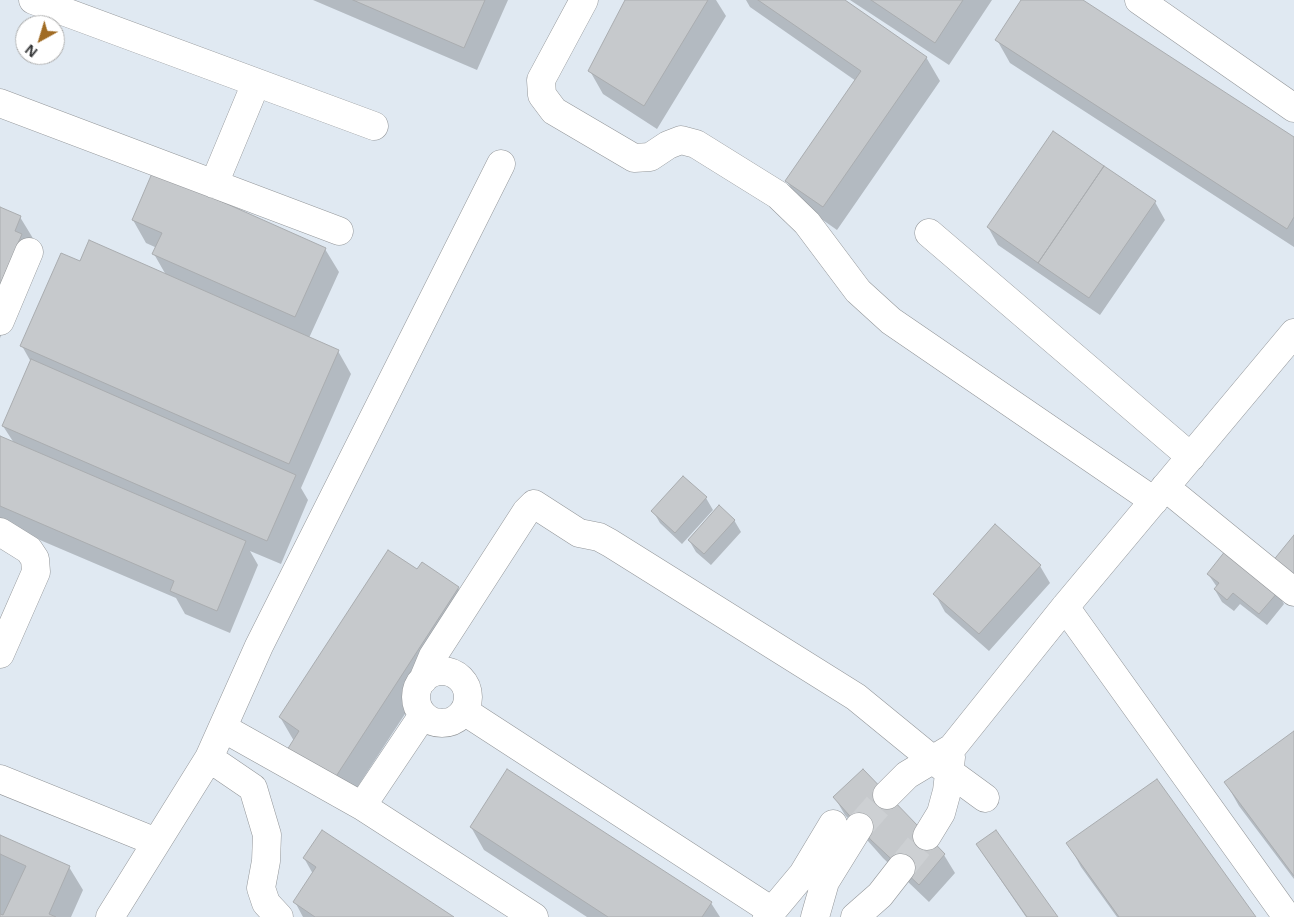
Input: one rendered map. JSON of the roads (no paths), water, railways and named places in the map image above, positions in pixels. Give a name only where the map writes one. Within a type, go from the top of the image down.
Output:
[{"type":"lane","points":[[33,0],[374,126]]},
{"type":"lane","points":[[584,0],[540,80],[542,95],[554,111],[634,158],[650,156],[668,145],[682,140],[696,144],[778,195],[807,223],[858,291],[891,321],[1159,494],[1294,592]]},
{"type":"lane","points":[[1139,0],[1294,108]]},
{"type":"lane","points":[[214,184],[256,83]]},
{"type":"lane","points":[[0,103],[339,230]]},
{"type":"lane","points":[[110,917],[209,758],[259,646],[501,164]]},
{"type":"lane","points":[[929,233],[1190,457]]},
{"type":"lane","points":[[0,321],[29,252]]},
{"type":"lane","points":[[887,795],[907,775],[945,760],[1065,607],[1294,332]]},
{"type":"lane","points":[[423,680],[438,672],[447,672],[458,678],[466,687],[468,695],[464,711],[459,717],[444,723],[436,722],[423,715],[416,696],[433,656],[521,520],[534,504],[579,532],[599,537],[610,543],[856,697],[945,760],[985,798]]},
{"type":"lane","points":[[0,532],[29,550],[35,559],[36,572],[0,654]]},
{"type":"lane","points":[[1065,607],[1287,917]]},
{"type":"lane","points":[[447,634],[458,678]]},
{"type":"lane","points":[[464,711],[770,914],[846,825],[824,882],[815,917]]},
{"type":"lane","points":[[362,806],[423,715]]},
{"type":"lane","points":[[223,728],[362,806],[534,917]]},
{"type":"lane","points":[[209,758],[253,788],[267,835],[266,861],[261,888],[266,904],[279,917]]},
{"type":"lane","points":[[928,836],[941,812],[945,760]]},
{"type":"lane","points":[[0,779],[156,842]]},
{"type":"lane","points":[[855,917],[880,894],[901,868]]},
{"type":"tunnel","points":[[859,827],[887,795]]},
{"type":"tunnel","points":[[901,868],[927,836]]}]
